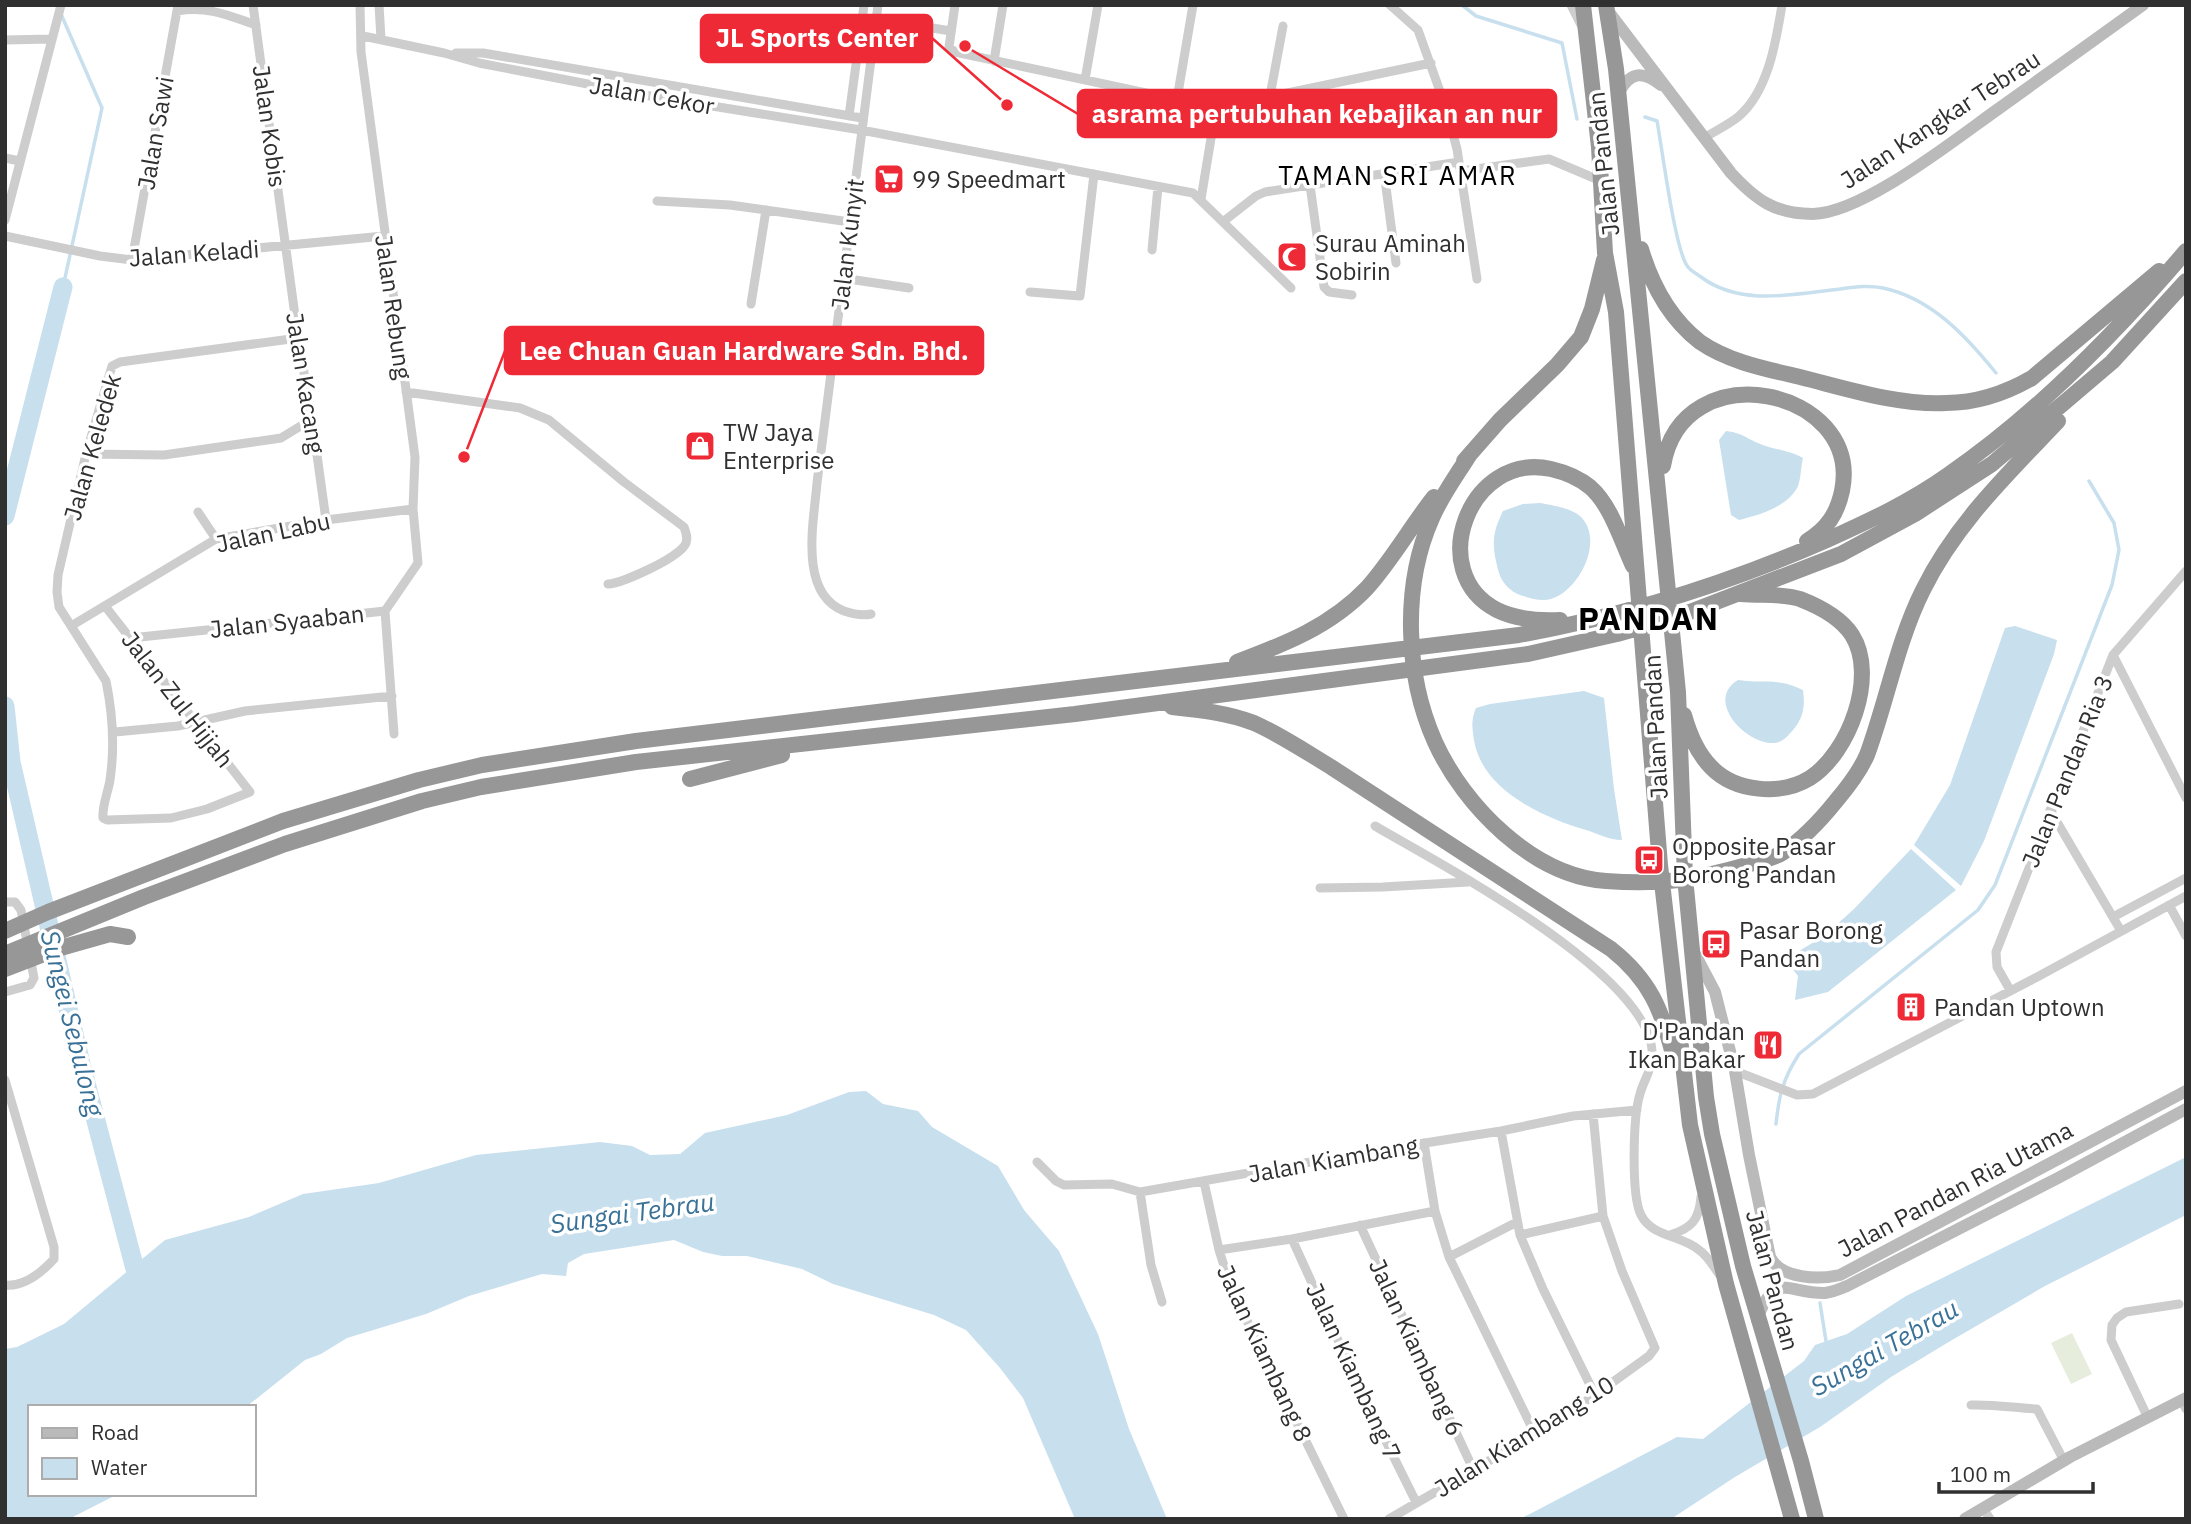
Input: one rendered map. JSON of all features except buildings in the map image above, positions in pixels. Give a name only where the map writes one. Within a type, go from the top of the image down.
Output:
[{"type":"highway","name":"Jalan Pandan","points":[[1583,5],[1599,147],[1605,253],[1616,312],[1660,865],[1690,1125],[1726,1284],[1792,1519]]},
{"type":"highway","name":"Jalan Pandan","points":[[1606,6],[1619,92],[1659,485],[1678,692],[1682,824],[1691,945],[1700,1046],[1712,1134],[1757,1320],[1801,1461],[1815,1519]]},
{"type":"highway","points":[[1628,200],[1648,272],[1661,301],[1701,342],[1732,359],[1911,403],[1950,403],[2011,390],[2032,378],[2186,250]]},
{"type":"highway","points":[[5,931],[283,821],[419,780],[482,765],[636,741],[1519,635],[1619,613],[1742,575],[1786,558],[1901,505],[1986,448],[2048,394],[2095,348],[2147,296],[2186,250]]},
{"type":"highway","points":[[1215,670],[1286,644],[1318,628],[1366,588],[1470,454],[1500,419],[1557,365],[1581,337],[1592,309],[1605,253]]},
{"type":"highway","points":[[1470,454],[1431,520],[1412,586],[1411,627],[1419,695],[1426,722],[1446,765],[1460,787],[1509,839],[1547,862],[1588,880],[1630,883],[1681,881],[1720,873],[1780,855],[1816,826],[1844,792],[1866,758],[1917,605],[1940,556],[1999,481],[2186,281]]},
{"type":"highway","points":[[5,954],[144,897],[296,841],[422,801],[481,787],[636,762],[832,742],[1146,704],[1528,654],[1617,634],[1677,617],[1841,554],[1915,514],[1992,464],[2112,362]]},
{"type":"highway","points":[[1659,485],[1666,446],[1673,432],[1700,407],[1719,397],[1748,394],[1769,397],[1787,402],[1811,414],[1833,435],[1842,461],[1843,487],[1839,505],[1829,522],[1816,536],[1786,558]]},
{"type":"highway","points":[[1591,619],[1540,620],[1514,616],[1492,607],[1478,594],[1470,582],[1461,554],[1461,537],[1471,506],[1495,479],[1525,467],[1541,467],[1560,471],[1589,486],[1607,509],[1637,575]]},
{"type":"highway","points":[[1678,692],[1689,731],[1701,754],[1711,767],[1726,779],[1747,787],[1780,789],[1811,778],[1833,757],[1849,731],[1862,682],[1862,661],[1852,635],[1827,612],[1797,598],[1733,596]]},
{"type":"highway","points":[[1146,704],[1232,716],[1286,740],[1611,949],[1645,982],[1663,1017],[1690,1125]]},
{"type":"highway","points":[[690,779],[832,742]]},
{"type":"highway","points":[[5,969],[57,949],[110,934],[128,937]]},
{"type":"street","points":[[5,220],[61,5]]},
{"type":"street","name":"Jalan Kobis","points":[[253,5],[286,247]]},
{"type":"street","name":"Jalan Rebung","points":[[360,5],[362,52],[384,236],[415,457],[413,509],[418,563]]},
{"type":"street","points":[[362,52],[381,39],[379,5]]},
{"type":"street","points":[[861,130],[849,116],[864,5]]},
{"type":"street","name":"Jalan Kunyit","points":[[871,614],[851,614],[837,608],[818,586],[811,560],[817,483],[878,5]]},
{"type":"street","points":[[955,5],[948,47],[955,52],[1216,108],[1431,63]]},
{"type":"street","points":[[994,61],[1003,5]]},
{"type":"street","points":[[1084,80],[1098,5]]},
{"type":"street","points":[[1177,99],[1193,5]]},
{"type":"street","points":[[1390,5],[1401,12],[1418,30],[1446,108],[1460,166],[1477,279]]},
{"type":"street","points":[[1572,5],[1585,33]]},
{"type":"street","points":[[1704,138],[1737,118],[1751,104],[1771,63],[1782,5]]},
{"type":"street","name":"Jalan Kangkar Tebrau","points":[[1606,6],[1704,138],[1748,191],[1765,205],[1814,214],[1839,209],[1872,195],[2143,5]]},
{"type":"street","points":[[178,8],[213,10],[256,25]]},
{"type":"street","name":"Jalan Sawi","points":[[132,260],[178,8]]},
{"type":"street","points":[[876,19],[951,31]]},
{"type":"street","points":[[1270,96],[1283,26]]},
{"type":"street","points":[[5,40],[52,36]]},
{"type":"street","name":"Jalan Cekor","points":[[363,36],[479,63],[650,96],[861,130],[1193,193],[1291,288]]},
{"type":"street","name":"Jalan Cekor","points":[[444,53],[482,52],[862,118]]},
{"type":"street","name":"Jalan Kangkar Tebrau","points":[[1619,92],[1626,80],[1633,75],[1642,75],[1670,92]]},
{"type":"street","points":[[827,112],[840,107],[852,95]]},
{"type":"street","points":[[1201,199],[1216,108]]},
{"type":"street","points":[[5,158],[20,161]]},
{"type":"street","points":[[1224,221],[1256,196],[1384,172],[1549,159],[1601,181]]},
{"type":"street","points":[[1384,172],[1396,263]]},
{"type":"street","points":[[1030,292],[1080,296],[1094,174]]},
{"type":"street","points":[[1310,185],[1324,288],[1329,292],[1352,295]]},
{"type":"street","points":[[1152,250],[1158,187]]},
{"type":"street","points":[[657,201],[730,205],[850,222]]},
{"type":"street","points":[[751,304],[766,210]]},
{"type":"street","name":"Jalan Keladi","points":[[5,236],[132,260],[384,236]]},
{"type":"street","name":"Jalan Kacang","points":[[286,247],[326,520]]},
{"type":"street","points":[[842,278],[909,288]]},
{"type":"street","name":"Jalan Keledek","points":[[250,792],[207,809],[171,818],[103,818],[115,732],[106,681],[59,607],[58,575],[86,454],[112,366],[120,362],[298,338]]},
{"type":"street","points":[[406,392],[510,406],[549,420],[684,527],[688,535],[686,543],[673,555],[638,574],[608,584]]},
{"type":"street","points":[[86,454],[164,455],[281,438],[312,419]]},
{"type":"street","name":"Jalan Labu","points":[[71,626],[216,539],[326,520],[413,509]]},
{"type":"street","points":[[198,512],[216,539]]},
{"type":"street","name":"Jalan Syaaban","points":[[131,638],[385,611],[418,563]]},
{"type":"street","name":"Jalan Pandan Ria 3","points":[[2010,990],[1997,967],[1996,952],[2113,655],[2186,571]]},
{"type":"street","name":"Jalan Zul Hijjah","points":[[105,606],[250,792]]},
{"type":"street","points":[[385,611],[394,734]]},
{"type":"street","points":[[2113,655],[2186,798]]},
{"type":"street","points":[[115,732],[168,728],[245,711],[392,696]]},
{"type":"street","points":[[2050,810],[2121,931]]},
{"type":"street","points":[[1375,826],[1566,943],[1624,995],[1642,1020],[1653,1048],[1652,1061],[1640,1093],[1637,1110],[1634,1187],[1636,1201],[1647,1224],[1699,1249],[1726,1284]]},
{"type":"street","points":[[2113,917],[2186,878]]},
{"type":"street","points":[[1320,888],[1470,882]]},
{"type":"street","points":[[1735,1071],[1791,1093],[1802,1096],[1813,1094],[2186,896]]},
{"type":"street","points":[[5,902],[15,902],[21,910],[34,978],[30,985],[5,992]]},
{"type":"street","points":[[2169,905],[2186,936]]},
{"type":"street","name":"Jalan Pandan Ria Utama","points":[[1691,945],[1715,992],[1735,1071],[1770,1257],[1776,1267],[1817,1292],[1832,1292],[1886,1266],[2186,1110]]},
{"type":"street","points":[[5,1080],[54,1247],[54,1259],[45,1269],[23,1282],[15,1286],[5,1285]]},
{"type":"street","name":"Jalan Pandan Ria Utama","points":[[1797,1281],[1840,1275],[2186,1091]]},
{"type":"street","name":"Jalan Kiambang","points":[[1140,1192],[1593,1114],[1637,1110]]},
{"type":"street","points":[[1520,1234],[1604,1216],[1593,1114]]},
{"type":"street","points":[[1501,1131],[1520,1234],[1543,1289],[1595,1395]]},
{"type":"street","points":[[1424,1143],[1435,1211],[1449,1257],[1535,1434]]},
{"type":"street","points":[[1037,1162],[1056,1181],[1064,1185],[1112,1184],[1140,1192],[1151,1265],[1162,1302]]},
{"type":"street","name":"Jalan Kiambang 8","points":[[1204,1182],[1219,1250],[1231,1288],[1344,1519]]},
{"type":"street","points":[[1670,1234],[1687,1229],[1696,1221],[1702,1183]]},
{"type":"street","points":[[1219,1250],[1292,1239],[1435,1211]]},
{"type":"street","name":"Jalan Kiambang 10","points":[[1389,1519],[1535,1434],[1595,1395],[1649,1356],[1655,1348],[1622,1271],[1604,1216]]},
{"type":"street","points":[[1449,1257],[1517,1222]]},
{"type":"street","name":"Jalan Kiambang 6","points":[[1360,1225],[1473,1469]]},
{"type":"street","name":"Jalan Kiambang 7","points":[[1292,1239],[1416,1502]]},
{"type":"street","points":[[1880,1253],[1886,1266]]},
{"type":"street","points":[[1757,1320],[1769,1294],[1797,1281]]},
{"type":"street","points":[[2147,1416],[2111,1340],[2112,1325],[2126,1312],[2179,1304]]},
{"type":"street","points":[[1965,1519],[1987,1513],[2064,1461],[2147,1416],[2184,1403]]},
{"type":"street","points":[[1971,1405],[1993,1404],[2007,1408],[2037,1409],[2064,1461]]},
{"type":"green space","points":[[2072,1333],[2092,1374],[2071,1384],[2051,1343]]},
{"type":"water","points":[[1726,431],[1803,458],[1798,486],[1780,505],[1739,520],[1731,515],[1719,440]]},
{"type":"water","points":[[1540,503],[1576,513],[1587,526],[1590,537],[1586,563],[1580,575],[1562,594],[1543,600],[1520,595],[1507,587],[1499,573],[1494,548],[1496,527],[1503,511],[1523,504]]},
{"type":"water","points":[[2015,626],[2057,640],[1984,841],[1961,886],[1914,845],[1950,785],[2005,628]]},
{"type":"water","points":[[1738,680],[1778,682],[1803,690],[1802,716],[1784,740],[1775,743],[1760,741],[1750,736],[1732,719],[1725,698],[1729,688]]},
{"type":"water","points":[[1584,691],[1604,698],[1622,840],[1608,838],[1569,824],[1516,799],[1489,773],[1479,758],[1474,740],[1472,724],[1476,708]]},
{"type":"water","points":[[1911,849],[1956,890],[1828,992],[1795,1000],[1798,976],[1787,962],[1789,957],[1824,936],[1854,909]]},
{"type":"water","name":"Sungai Tebrau","points":[[866,1091],[883,1104],[918,1111],[932,1127],[998,1166],[1024,1210],[1059,1251],[1098,1334],[1129,1429],[1167,1519],[1075,1519],[1023,1398],[966,1330],[934,1315],[833,1284],[802,1269],[747,1256],[722,1256],[703,1252],[674,1240],[584,1254],[568,1263],[566,1276],[542,1274],[347,1338],[321,1354],[305,1360],[249,1405],[28,1405],[28,1496],[114,1496],[69,1519],[5,1519],[5,1349],[17,1347],[64,1324],[165,1240],[249,1217],[303,1194],[379,1183],[476,1155],[600,1142],[632,1146],[650,1155],[680,1154],[705,1133],[787,1115],[849,1092]]},
{"type":"water","name":"Sungai Tebrau","points":[[2186,1157],[2186,1215],[2045,1286],[1947,1343],[1891,1377],[1820,1427],[1735,1477],[1671,1519],[1520,1519],[1677,1437],[1703,1439],[1804,1361],[1815,1345],[1847,1334],[1906,1296]]},
{"type":"waterway","points":[[1462,5],[1476,16],[1562,43],[1577,119]]},
{"type":"waterway","points":[[61,14],[102,108],[63,287]]},
{"type":"waterway","points":[[1645,117],[1657,121],[1678,242],[1692,271],[1717,286],[1750,295],[1786,295],[1867,286],[1900,293],[1917,300],[1946,320],[1996,373]]},
{"type":"waterway","name":"Sungei Sebulong","points":[[5,516],[63,287]]},
{"type":"waterway","points":[[1776,1124],[1783,1088],[1799,1054],[1978,910],[1995,885],[2112,585],[2119,550],[2114,523],[2089,481]]},
{"type":"waterway","name":"Sungei Sebulong","points":[[5,706],[11,762],[81,1064],[140,1288]]},
{"type":"waterway","points":[[1820,1303],[1826,1341]]},
{"type":"place","name":"asrama pertubuhan kebajikan an nur","points":[[965,46]]},
{"type":"place","name":"JL Sports Center","points":[[1007,105]]},
{"type":"place","name":"99 Speedmart","points":[[889,179]]},
{"type":"place","name":"Surau Aminah Sobirin","points":[[1292,257]]},
{"type":"place","name":"TW Jaya Enterprise","points":[[700,446]]},
{"type":"place","name":"Lee Chuan Guan Hardware Sdn. Bhd.","points":[[464,457]]},
{"type":"place","name":"Opposite Pasar Borong Pandan","points":[[1649,860]]},
{"type":"place","name":"Pasar Borong Pandan","points":[[1716,944]]},
{"type":"place","name":"Pandan Uptown","points":[[1911,1007]]},
{"type":"place","name":"D'Pandan Ikan Bakar","points":[[1768,1045]]},
{"type":"district","name":"TAMAN SRI AMAR","points":[[1398,175]]},
{"type":"district","name":"PANDAN","points":[[1649,618]]}]
